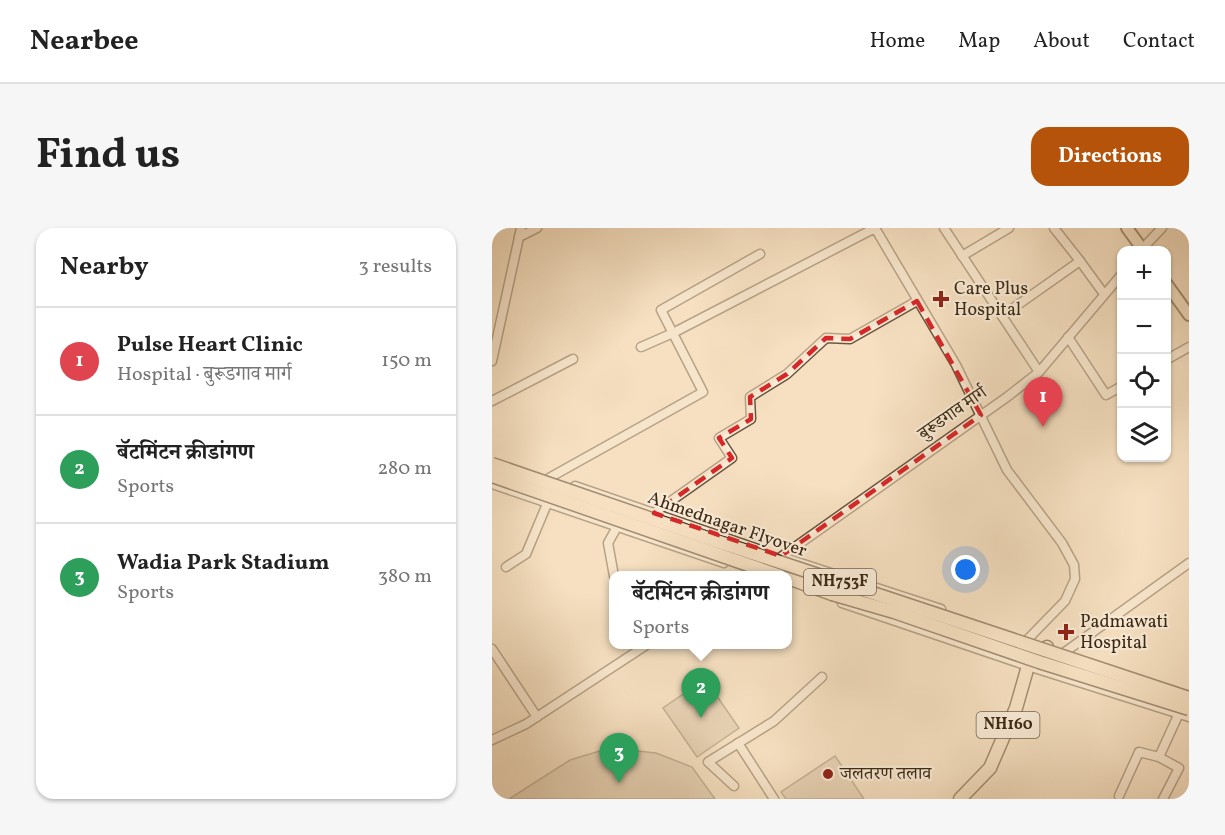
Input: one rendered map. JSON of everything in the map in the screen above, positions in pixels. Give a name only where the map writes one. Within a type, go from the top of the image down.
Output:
[{"type":"highway","name":"Ahmednagar Flyover","points":[[492,464],[1189,699]]},
{"type":"highway","name":"Ahmednagar Flyover","points":[[492,476],[766,571]]},
{"type":"highway","name":"Ahmednagar Flyover","points":[[792,579],[1183,711]]},
{"type":"highway","name":"NH160","points":[[960,799],[990,768],[1016,708],[1028,666],[1047,647]]},
{"type":"main road","points":[[1127,228],[1139,246]]},
{"type":"main road","points":[[1171,290],[1189,315]]},
{"type":"street","points":[[492,361],[520,232],[537,228]]},
{"type":"street","points":[[641,347],[673,333],[875,228],[956,365],[1007,470],[1062,543],[1074,565],[1075,579],[1065,601],[1027,640]]},
{"type":"street","points":[[944,228],[1039,372]]},
{"type":"street","points":[[963,256],[1009,228]]},
{"type":"street","points":[[1054,228],[1104,294]]},
{"type":"street","points":[[1146,246],[1162,228]]},
{"type":"street","points":[[549,478],[703,392],[662,310],[760,254]]},
{"type":"street","points":[[1002,316],[1080,261]]},
{"type":"street","name":"बुरूडगाव मार्ग","points":[[762,571],[1039,372],[1117,280]]},
{"type":"street","points":[[654,513],[732,458],[719,438],[751,418],[750,397],[787,374],[826,338],[850,339],[917,301]]},
{"type":"street","points":[[1068,337],[1106,395],[1117,389]]},
{"type":"street","points":[[1171,358],[1189,347]]},
{"type":"street","points":[[492,401],[573,359]]},
{"type":"street","points":[[492,458],[1063,653],[1189,693]]},
{"type":"street","points":[[492,484],[745,571]]},
{"type":"street","points":[[506,567],[526,554],[547,504]]},
{"type":"street","points":[[613,571],[609,543],[617,527]]},
{"type":"street","points":[[1041,670],[1189,563]]},
{"type":"street","points":[[792,585],[1028,666],[1183,711],[1189,717]]},
{"type":"street","points":[[492,649],[537,717]]},
{"type":"street","points":[[629,649],[632,655]]},
{"type":"street","points":[[492,740],[526,724],[642,649]]},
{"type":"street","points":[[734,786],[708,762],[774,721],[822,677]]},
{"type":"street","points":[[1159,758],[1189,699]]},
{"type":"street","points":[[738,743],[774,799]]},
{"type":"street","points":[[1119,796],[1139,752],[1159,758],[1179,768],[1163,799]]},
{"type":"highlighted area","points":[[917,301],[981,415],[781,556],[654,513],[732,458],[719,438],[751,419],[750,397],[787,374],[826,338],[850,339]]},
{"type":"shaded area","points":[[705,679],[739,728],[697,757],[663,708]]},
{"type":"shaded area","points":[[610,748],[656,753],[692,767],[715,799],[509,799],[570,760]]},
{"type":"shaded area","name":"जलतरण तलाव","points":[[835,756],[864,799],[786,799],[781,792]]},
{"type":"place","name":"Care Plus Hospital","points":[[941,299]]},
{"type":"place","name":"Pulse Heart Clinic","points":[[1043,427]]},
{"type":"place","name":"Padmawati Hospital","points":[[1066,632]]},
{"type":"place","name":"बॅटमिंटन क्रीडांगण","points":[[701,718]]},
{"type":"place","name":"जलतरण तलाव","points":[[828,774]]},
{"type":"place","name":"Wadia Park Stadium","points":[[619,783]]}]
